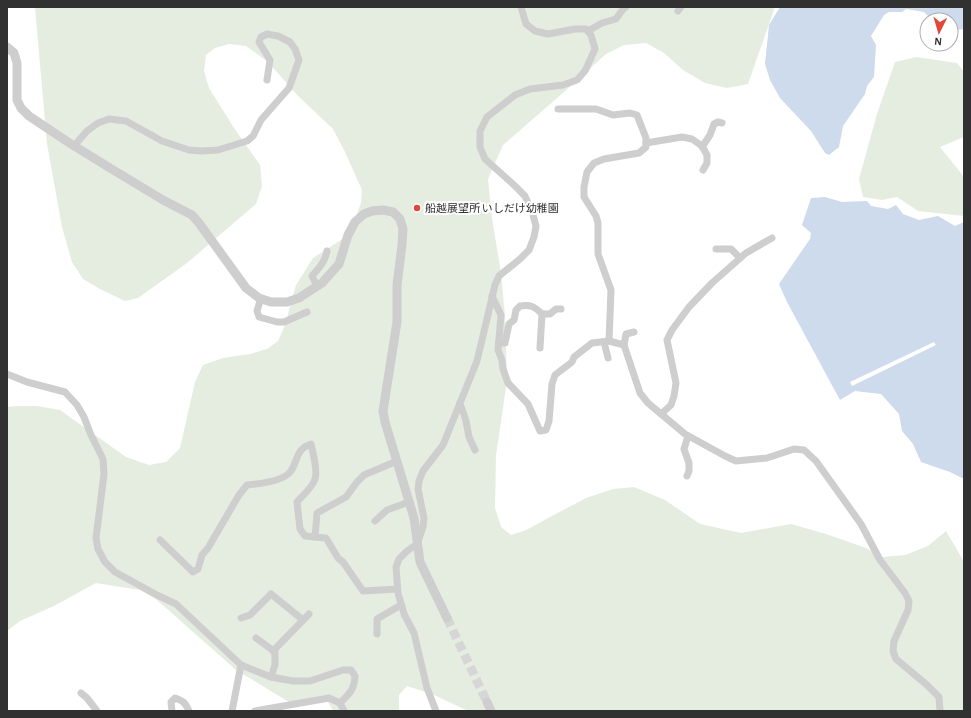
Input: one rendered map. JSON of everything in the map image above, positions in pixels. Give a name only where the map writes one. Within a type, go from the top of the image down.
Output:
[{"type":"street","points":[[521,7],[526,24],[535,31],[548,34],[575,29],[588,30],[602,23],[616,19],[626,7]]},
{"type":"street","points":[[436,711],[427,688],[414,633],[401,605],[398,593],[396,567],[399,559],[417,544],[423,527],[424,518],[418,489],[419,481],[423,471],[443,445],[477,361],[495,285],[499,276],[529,250],[536,226],[525,196],[514,184],[485,159],[480,147],[480,131],[487,117],[515,95],[530,89],[563,85],[578,80],[585,71],[595,49],[591,34],[588,30]]},
{"type":"street","points":[[74,146],[87,131],[98,123],[109,119],[126,121],[162,141],[189,150],[218,150],[246,141],[253,136],[261,120],[289,88],[299,60],[295,49],[290,42],[278,36],[267,34],[261,37],[259,42],[270,60],[267,80]]},
{"type":"street","points":[[7,47],[14,53],[17,63],[17,100],[21,108],[29,116],[74,146],[163,200],[192,215],[246,288],[261,298],[271,302],[287,302],[299,298],[322,282],[338,264],[348,235],[355,222],[364,214],[372,211],[383,210],[393,212],[400,219],[403,229],[397,285],[396,322],[383,411],[414,518],[420,562],[447,618]]},
{"type":"street","points":[[558,109],[596,109],[613,115],[630,113],[637,115],[646,138],[646,146],[639,153],[604,159],[594,163],[587,172],[584,187],[584,196],[596,216],[598,223],[598,254],[611,290],[606,342],[608,358]]},
{"type":"street","points":[[702,147],[710,135],[714,124],[718,122],[722,123]]},
{"type":"street","points":[[646,143],[682,137],[692,139],[702,147],[707,155],[707,163],[703,170]]},
{"type":"street","points":[[661,414],[671,405],[676,383],[667,340],[672,330],[689,307],[712,283],[746,253],[772,238]]},
{"type":"street","points":[[716,248],[731,249],[740,258]]},
{"type":"street","points":[[317,286],[312,276],[323,263],[327,251]]},
{"type":"street","points":[[492,296],[501,315],[498,350],[502,360],[503,369],[508,383],[528,404],[540,431],[546,430],[549,421],[552,384],[555,375],[572,362],[574,357],[592,343],[606,342],[624,345]]},
{"type":"street","points":[[261,298],[257,311],[259,317],[277,322],[284,322],[307,312]]},
{"type":"street","points":[[499,343],[505,343],[509,324],[514,320],[516,310],[520,306],[527,305],[535,307],[542,314],[550,314],[561,309]]},
{"type":"street","points":[[540,348],[542,314]]},
{"type":"street","points":[[634,332],[626,334],[624,345],[640,393],[648,403],[685,434],[736,461],[767,458],[794,449],[804,450],[816,461],[861,524],[880,560],[909,601],[908,610],[894,641],[893,651],[896,658],[927,685],[939,698],[940,711]]},
{"type":"street","points":[[7,374],[27,382],[65,392],[77,405],[84,417],[103,459],[104,474],[96,538],[98,550],[105,562],[115,572],[176,604],[241,665],[271,677],[293,681],[310,681],[342,670],[351,670],[355,676],[355,686],[340,703]]},
{"type":"street","points":[[460,403],[469,437],[475,450]]},
{"type":"street","points":[[687,476],[690,471],[684,449],[688,436]]},
{"type":"street","points":[[160,540],[193,572],[198,569],[202,555],[208,548],[239,495],[247,485],[258,484],[281,478],[291,472],[298,454],[305,446],[311,444],[316,470],[315,480],[297,502],[300,529],[305,536],[326,538],[338,558],[343,562],[363,591],[398,589]]},
{"type":"street","points":[[315,537],[317,513],[346,497],[364,475],[397,461]]},
{"type":"street","points":[[375,521],[387,510],[409,502]]},
{"type":"street","points":[[241,618],[250,615],[271,594],[303,620]]},
{"type":"street","points":[[377,634],[377,620],[401,605]]},
{"type":"street","points":[[273,651],[309,614]]},
{"type":"street","points":[[256,638],[275,652],[275,665],[271,677]]},
{"type":"street","points":[[232,711],[241,665]]},
{"type":"street","points":[[80,693],[87,698],[97,711]]},
{"type":"street","points":[[172,711],[171,702],[175,698],[183,701],[189,711]]},
{"type":"street","points":[[255,711],[330,698],[340,703],[344,711]]},
{"type":"shaded area","points":[[35,7],[775,7],[748,84],[727,88],[705,83],[683,70],[664,53],[646,43],[624,45],[606,54],[503,145],[488,179],[492,218],[501,273],[505,316],[507,380],[496,456],[495,508],[501,527],[511,535],[526,530],[586,498],[613,489],[634,487],[665,500],[700,524],[741,533],[791,524],[866,548],[882,557],[905,555],[928,546],[946,531],[964,562],[964,711],[468,711],[432,694],[407,686],[399,695],[399,711],[333,711],[328,702],[289,702],[236,670],[157,600],[140,590],[96,583],[54,606],[20,621],[7,631],[7,407],[37,406],[60,410],[126,457],[149,465],[166,462],[180,448],[195,382],[203,365],[223,358],[250,354],[267,349],[278,341],[285,325],[296,285],[313,258],[344,238],[352,227],[361,203],[362,190],[333,129],[298,96],[268,62],[246,46],[229,44],[215,48],[206,55],[204,71],[209,88],[234,128],[260,165],[262,186],[256,204],[187,263],[138,298],[125,301],[100,289],[83,279],[72,262],[62,227],[47,144]]},
{"type":"shaded area","points":[[916,57],[957,63],[964,72],[964,137],[940,147],[964,177],[964,216],[918,211],[897,197],[882,200],[863,197],[859,179],[877,114],[895,62]]},
{"type":"water","points":[[780,7],[964,7],[964,29],[959,30],[959,12],[924,12],[906,9],[902,12],[889,12],[884,15],[871,36],[876,45],[874,77],[867,86],[865,94],[843,126],[839,147],[829,155],[825,153],[811,131],[780,98],[770,80],[765,64],[769,25]]},
{"type":"water","points":[[825,197],[842,202],[867,201],[871,206],[888,209],[896,205],[903,214],[919,220],[938,216],[955,226],[964,222],[964,479],[950,472],[921,462],[913,444],[902,431],[899,414],[881,394],[855,391],[840,400],[787,302],[779,284],[810,239],[811,233],[802,225],[811,198]]},
{"type":"pier","points":[[934,342],[936,345],[852,386],[850,382]]},
{"type":"tunnel","points":[[447,618],[487,702]]},
{"type":"place","name":"船越展望所 いしだけ幼稚園","points":[[417,208]]}]
